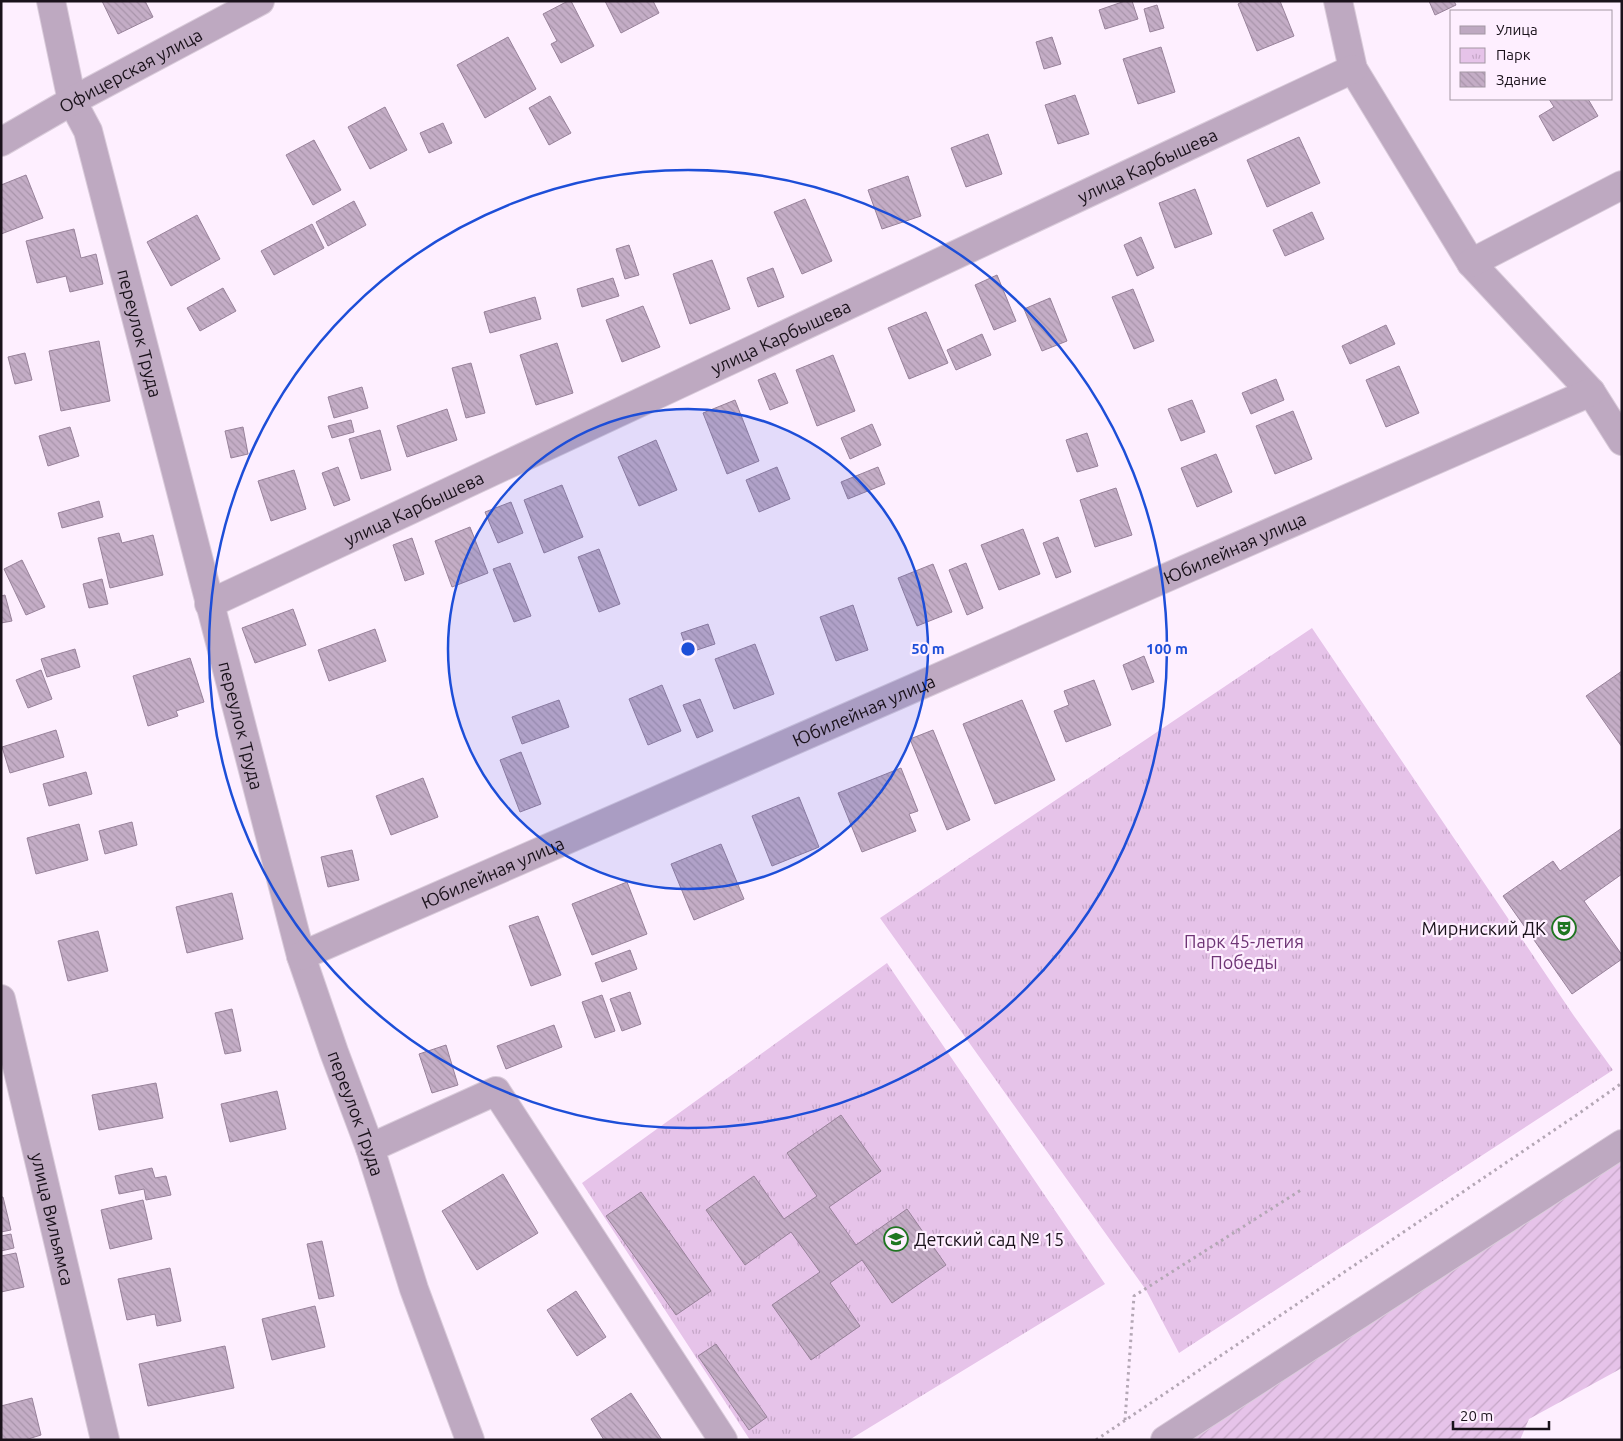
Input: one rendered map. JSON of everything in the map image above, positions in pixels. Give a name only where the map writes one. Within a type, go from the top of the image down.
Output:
[{"type":"street","name":"переулок Труда","points":[[51,1],[72,101],[88,131],[301,956],[370,1148],[414,1289],[470,1440]]},
{"type":"street","name":"Офицерская улица","points":[[1,142],[72,101],[260,1]]},
{"type":"street","points":[[1338,1],[1353,69],[1471,263],[1591,392],[1622,441]]},
{"type":"street","name":"улица Карбышева","points":[[209,604],[1353,69]]},
{"type":"street","points":[[1471,263],[1622,186]]},
{"type":"street","name":"Юбилейная улица","points":[[301,956],[1591,392]]},
{"type":"street","name":"улица Вильямса","points":[[1,999],[105,1440]]},
{"type":"street","points":[[370,1148],[496,1091],[723,1440]]},
{"type":"street","points":[[1165,1440],[1622,1144]]},
{"type":"path","points":[[1096,1440],[1622,1083]]},
{"type":"path","points":[[1125,1421],[1134,1296],[1302,1190]]},
{"type":"green space","name":"Парк 45-летия Победы","points":[[1312,628],[1574,1016],[1613,1070],[1179,1353],[1146,1290],[880,918]]},
{"type":"green space","points":[[887,963],[1105,1284],[849,1440],[750,1440],[582,1183]]},
{"type":"green space","points":[[1622,1156],[1622,1368],[1529,1419],[1520,1440],[1184,1440]]},
{"type":"building","points":[[102,1],[145,1],[153,17],[118,34]]},
{"type":"building","points":[[571,1],[594,46],[561,63],[551,44],[557,41],[543,14]]},
{"type":"building","points":[[605,1],[653,1],[659,13],[621,33]]},
{"type":"building","points":[[1125,1],[1132,1],[1138,19],[1105,29],[1099,10]]},
{"type":"building","points":[[1243,1],[1280,1],[1294,36],[1257,51],[1238,4]]},
{"type":"building","points":[[1429,1],[1454,1],[1456,5],[1435,15]]},
{"type":"building","points":[[1157,5],[1164,28],[1150,32],[1144,9]]},
{"type":"building","points":[[508,37],[536,89],[485,118],[457,65]]},
{"type":"building","points":[[1052,37],[1061,64],[1044,69],[1036,42]]},
{"type":"building","points":[[1161,47],[1175,92],[1138,104],[1123,59]]},
{"type":"building","points":[[1075,95],[1089,134],[1058,144],[1045,105]]},
{"type":"building","points":[[550,96],[571,133],[549,145],[529,108]]},
{"type":"building","points":[[1550,100],[1589,100],[1598,116],[1553,141],[1539,116],[1554,107]]},
{"type":"building","points":[[385,107],[407,150],[370,169],[348,127]]},
{"type":"building","points":[[443,123],[452,143],[429,153],[420,133]]},
{"type":"building","points":[[988,134],[1002,174],[966,187],[951,148]]},
{"type":"building","points":[[1299,137],[1320,183],[1267,207],[1247,160]]},
{"type":"building","points":[[314,140],[341,190],[313,205],[286,155]]},
{"type":"building","points":[[26,175],[43,218],[1,234],[1,185]]},
{"type":"building","points":[[908,176],[921,216],[882,229],[868,190]]},
{"type":"building","points":[[1195,189],[1212,234],[1175,248],[1159,203]]},
{"type":"building","points":[[805,199],[832,261],[802,274],[774,212]]},
{"type":"building","points":[[354,201],[366,225],[328,246],[316,222]]},
{"type":"building","points":[[1312,212],[1324,239],[1285,256],[1273,230]]},
{"type":"building","points":[[197,215],[220,259],[171,286],[147,242]]},
{"type":"building","points":[[312,224],[324,248],[274,275],[261,251]]},
{"type":"building","points":[[74,229],[81,258],[96,254],[103,284],[70,292],[66,276],[37,283],[26,241]]},
{"type":"building","points":[[1141,237],[1154,268],[1137,276],[1124,245]]},
{"type":"building","points":[[629,245],[639,275],[625,279],[616,249]]},
{"type":"building","points":[[712,260],[730,309],[690,324],[673,274]]},
{"type":"building","points":[[773,268],[784,297],[758,307],[747,278]]},
{"type":"building","points":[[997,275],[1016,321],[994,330],[975,285]]},
{"type":"building","points":[[613,278],[619,296],[582,307],[577,289]]},
{"type":"building","points":[[223,288],[236,311],[200,331],[187,308]]},
{"type":"building","points":[[1133,289],[1154,341],[1134,349],[1112,297]]},
{"type":"building","points":[[535,297],[541,319],[490,333],[484,312]]},
{"type":"building","points":[[1050,298],[1067,341],[1042,351],[1024,309]]},
{"type":"building","points":[[643,306],[660,347],[622,362],[606,320]]},
{"type":"building","points":[[926,312],[948,363],[909,379],[888,328]]},
{"type":"building","points":[[1386,325],[1395,344],[1350,364],[1342,346]]},
{"type":"building","points":[[982,334],[991,355],[956,370],[947,350]]},
{"type":"building","points":[[99,341],[110,401],[61,411],[49,351]]},
{"type":"building","points":[[557,343],[573,393],[536,405],[520,355]]},
{"type":"building","points":[[25,353],[32,380],[15,384],[8,357]]},
{"type":"building","points":[[833,355],[855,411],[817,426],[796,370]]},
{"type":"building","points":[[471,363],[485,413],[466,418],[452,368]]},
{"type":"building","points":[[1399,366],[1419,413],[1386,427],[1366,380]]},
{"type":"building","points":[[775,373],[788,403],[770,410],[758,380]]},
{"type":"building","points":[[1276,379],[1284,400],[1251,414],[1242,393]]},
{"type":"building","points":[[362,387],[368,408],[334,418],[328,397]]},
{"type":"building","points":[[735,400],[759,461],[727,474],[703,413]]},
{"type":"building","points":[[1192,400],[1205,432],[1181,441],[1168,409]]},
{"type":"building","points":[[447,409],[457,440],[407,457],[397,426]]},
{"type":"building","points":[[1293,411],[1312,459],[1275,474],[1256,426]]},
{"type":"building","points":[[351,420],[354,432],[332,438],[328,426]]},
{"type":"building","points":[[872,424],[881,445],[850,459],[841,438]]},
{"type":"building","points":[[70,427],[79,456],[48,466],[39,436]]},
{"type":"building","points":[[243,427],[248,454],[231,458],[225,431]]},
{"type":"building","points":[[380,430],[391,470],[361,479],[349,439]]},
{"type":"building","points":[[1087,433],[1098,466],[1077,472],[1066,440]]},
{"type":"building","points":[[656,440],[677,490],[639,506],[618,457]]},
{"type":"building","points":[[1216,454],[1232,492],[1197,507],[1181,468]]},
{"type":"building","points":[[338,467],[350,500],[334,506],[322,473]]},
{"type":"building","points":[[777,467],[790,499],[759,512],[746,480]]},
{"type":"building","points":[[878,467],[885,484],[848,499],[841,482]]},
{"type":"building","points":[[294,470],[306,509],[271,521],[258,481]]},
{"type":"building","points":[[562,485],[583,537],[544,553],[524,500]]},
{"type":"building","points":[[1116,488],[1132,535],[1095,547],[1080,500]]},
{"type":"building","points":[[99,501],[103,517],[62,528],[58,513]]},
{"type":"building","points":[[511,502],[523,533],[498,543],[485,512]]},
{"type":"building","points":[[470,527],[488,573],[452,587],[435,541]]},
{"type":"building","points":[[1023,529],[1040,574],[999,590],[981,545]]},
{"type":"building","points":[[119,533],[122,543],[153,535],[163,575],[110,588],[98,538]]},
{"type":"building","points":[[1058,537],[1071,572],[1056,578],[1043,543]]},
{"type":"building","points":[[412,538],[424,574],[405,581],[393,545]]},
{"type":"building","points":[[599,549],[620,604],[599,612],[578,557]]},
{"type":"building","points":[[22,560],[45,607],[26,615],[4,569]]},
{"type":"building","points":[[510,563],[531,616],[514,622],[493,569]]},
{"type":"building","points":[[966,563],[983,608],[967,615],[949,570]]},
{"type":"building","points":[[933,564],[952,612],[917,626],[898,578]]},
{"type":"building","points":[[102,579],[108,604],[89,608],[83,584]]},
{"type":"building","points":[[5,595],[12,621],[1,623],[1,596]]},
{"type":"building","points":[[853,605],[868,650],[836,661],[820,617]]},
{"type":"building","points":[[293,609],[306,645],[255,663],[242,628]]},
{"type":"building","points":[[708,624],[715,644],[688,653],[681,633]]},
{"type":"building","points":[[375,629],[386,661],[329,681],[318,650]]},
{"type":"building","points":[[755,644],[774,694],[734,709],[715,659]]},
{"type":"building","points":[[75,649],[80,667],[47,677],[41,659]]},
{"type":"building","points":[[1144,656],[1154,682],[1132,690],[1123,665]]},
{"type":"building","points":[[190,658],[204,702],[176,711],[178,716],[148,726],[133,676]]},
{"type":"building","points":[[41,670],[52,699],[28,708],[16,680]]},
{"type":"building","points":[[1622,671],[1622,747],[1586,696]]},
{"type":"building","points":[[1094,680],[1111,725],[1066,742],[1054,711],[1069,705],[1064,691]]},
{"type":"building","points":[[662,685],[681,731],[648,745],[629,699]]},
{"type":"building","points":[[700,699],[713,731],[697,738],[683,705]]},
{"type":"building","points":[[559,700],[569,727],[522,744],[512,717]]},
{"type":"building","points":[[1022,700],[1055,780],[995,804],[963,724]]},
{"type":"building","points":[[56,730],[64,757],[10,773],[2,747]]},
{"type":"building","points":[[933,730],[970,820],[947,830],[910,739]]},
{"type":"building","points":[[521,752],[541,804],[520,812],[500,760]]},
{"type":"building","points":[[901,768],[918,811],[909,814],[916,831],[862,852],[838,793]]},
{"type":"building","points":[[86,772],[92,794],[49,806],[43,784]]},
{"type":"building","points":[[423,778],[438,817],[391,835],[376,796]]},
{"type":"building","points":[[799,797],[819,847],[772,866],[752,816]]},
{"type":"building","points":[[132,822],[137,845],[105,854],[99,831]]},
{"type":"building","points":[[79,824],[88,860],[36,874],[27,838]]},
{"type":"building","name":"Мирниский ДК","points":[[1622,828],[1622,874],[1584,901],[1622,955],[1622,959],[1572,994],[1503,896],[1553,861],[1560,871]]},
{"type":"building","points":[[721,844],[744,899],[694,920],[671,864]]},
{"type":"building","points":[[352,850],[359,880],[328,887],[321,857]]},
{"type":"building","points":[[627,882],[647,934],[592,955],[572,904]]},
{"type":"building","points":[[232,893],[243,939],[187,953],[176,907]]},
{"type":"building","points":[[538,916],[561,975],[531,986],[509,926]]},
{"type":"building","points":[[98,931],[108,971],[68,981],[58,941]]},
{"type":"building","points":[[630,950],[637,969],[602,982],[595,963]]},
{"type":"building","points":[[630,992],[641,1024],[622,1031],[610,999]]},
{"type":"building","points":[[602,995],[615,1031],[595,1038],[582,1002]]},
{"type":"building","points":[[232,1009],[241,1051],[225,1054],[215,1013]]},
{"type":"building","points":[[554,1025],[562,1047],[506,1069],[497,1046]]},
{"type":"building","points":[[446,1045],[458,1085],[432,1093],[419,1054]]},
{"type":"building","points":[[156,1083],[163,1118],[99,1130],[92,1095]]},
{"type":"building","points":[[277,1091],[286,1129],[230,1142],[221,1104]]},
{"type":"building","name":"Детский сад № 15","points":[[841,1115],[881,1171],[829,1207],[856,1245],[907,1209],[946,1265],[892,1303],[862,1260],[830,1283],[860,1326],[811,1360],[772,1305],[820,1272],[791,1232],[745,1265],[706,1210],[754,1176],[784,1219],[817,1196],[787,1153]]},
{"type":"building","points":[[152,1168],[155,1178],[166,1176],[171,1195],[146,1200],[144,1189],[119,1194],[115,1176]]},
{"type":"building","points":[[503,1174],[538,1233],[477,1270],[442,1211]]},
{"type":"building","points":[[641,1192],[711,1291],[676,1315],[606,1216]]},
{"type":"building","points":[[1,1197],[3,1197],[11,1230],[1,1232]]},
{"type":"building","points":[[143,1200],[152,1239],[110,1249],[101,1210]]},
{"type":"building","points":[[11,1234],[14,1248],[1,1251],[1,1236]]},
{"type":"building","points":[[322,1241],[334,1296],[319,1299],[307,1244]]},
{"type":"building","points":[[16,1253],[24,1287],[1,1292],[1,1256]]},
{"type":"building","points":[[170,1268],[181,1321],[157,1326],[155,1314],[127,1320],[118,1279]]},
{"type":"building","points":[[576,1291],[606,1337],[577,1356],[547,1310]]},
{"type":"building","points":[[315,1306],[325,1347],[272,1360],[262,1319]]},
{"type":"building","points":[[716,1344],[767,1417],[749,1430],[698,1356]]},
{"type":"building","points":[[225,1346],[234,1388],[148,1406],[139,1364]]},
{"type":"building","points":[[631,1393],[662,1440],[604,1440],[591,1419]]},
{"type":"building","points":[[32,1398],[41,1435],[25,1440],[1,1440],[1,1406]]},
{"type":"place","name":"Мирниский ДК","points":[[1564,928]]},
{"type":"place","name":"Детский сад № 15","points":[[896,1239]]}]
